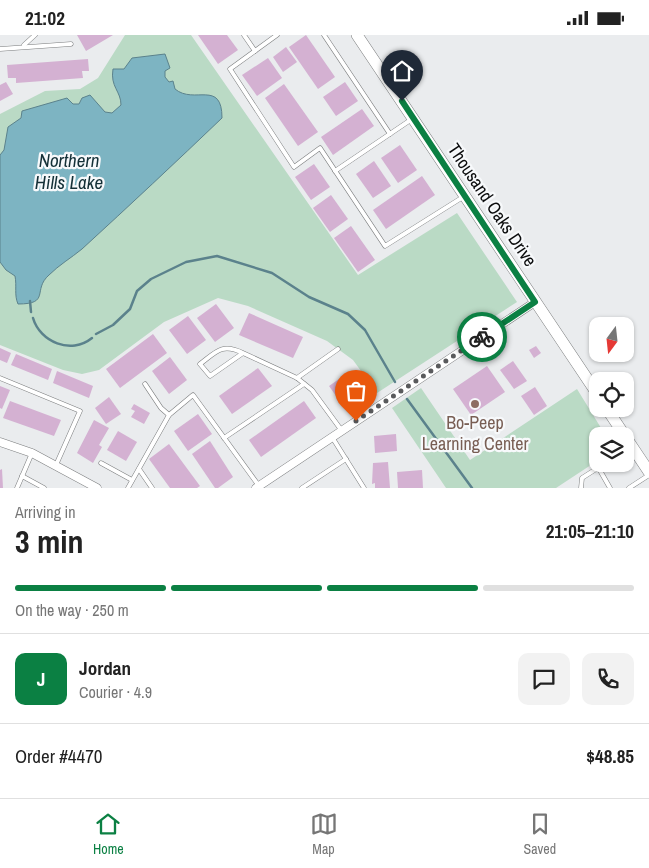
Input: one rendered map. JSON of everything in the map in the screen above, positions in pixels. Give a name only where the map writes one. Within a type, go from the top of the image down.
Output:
[{"type":"main road","name":"Thousand Oaks Drive","points":[[357,35],[589,382]]},
{"type":"main road","points":[[634,456],[649,474]]},
{"type":"street","points":[[258,487],[535,302]]},
{"type":"street","points":[[0,442],[32,453],[97,488]]},
{"type":"lane","points":[[22,46],[35,35]]},
{"type":"lane","points":[[244,35],[255,51]]},
{"type":"lane","points":[[277,35],[230,69],[294,167],[320,149],[385,246],[465,196]]},
{"type":"lane","points":[[324,35],[390,134]]},
{"type":"lane","points":[[0,49],[71,43]]},
{"type":"lane","points":[[335,171],[413,118]]},
{"type":"lane","points":[[243,353],[210,377],[200,364],[219,349],[227,347],[243,353],[297,378],[312,390],[342,431]]},
{"type":"lane","points":[[297,378],[338,349]]},
{"type":"lane","points":[[0,378],[80,411],[56,465]]},
{"type":"lane","points":[[144,384],[161,408],[169,415]]},
{"type":"lane","points":[[224,438],[304,384]]},
{"type":"lane","points":[[128,488],[169,415],[193,395],[258,487]]},
{"type":"lane","points":[[332,437],[364,488]]},
{"type":"lane","points":[[17,488],[32,453]]},
{"type":"lane","points":[[302,488],[346,459]]},
{"type":"lane","points":[[102,463],[132,480]]},
{"type":"lane","points":[[139,469],[152,488]]},
{"type":"lane","points":[[581,488],[582,478],[591,472]]},
{"type":"lane","points":[[601,472],[610,488]]},
{"type":"lane","points":[[629,488],[649,474]]},
{"type":"lane","points":[[22,476],[44,488]]},
{"type":"lane","points":[[636,483],[639,488]]},
{"type":"green space","points":[[125,35],[191,35],[358,275],[457,213],[517,302],[377,393],[353,360],[327,341],[248,306],[218,298],[164,322],[99,370],[82,374],[63,370],[0,345],[0,114],[45,91],[80,89],[98,78]]},
{"type":"green space","points":[[421,388],[470,460],[577,389],[589,408],[589,417],[594,417],[600,427],[589,427],[589,466],[556,488],[446,488],[392,408]]},
{"type":"water","name":"Northern Hills Lake","points":[[165,54],[170,68],[165,71],[165,77],[169,82],[173,81],[175,89],[190,95],[206,95],[217,99],[221,106],[222,118],[82,249],[49,275],[44,281],[38,299],[34,302],[18,304],[15,276],[6,270],[0,262],[0,155],[4,150],[8,127],[21,118],[22,111],[67,98],[73,104],[79,104],[82,98],[90,95],[105,112],[112,113],[121,105],[121,100],[114,85],[113,69],[124,69],[132,58]]},
{"type":"building","points":[[77,35],[113,35],[86,51]]},
{"type":"building","points":[[198,35],[227,35],[238,50],[218,64]]},
{"type":"building","points":[[306,35],[335,77],[318,89],[289,47]]},
{"type":"building","points":[[286,47],[297,62],[283,72],[273,57]]},
{"type":"building","points":[[268,58],[282,78],[257,96],[242,75]]},
{"type":"building","points":[[88,59],[89,71],[82,71],[83,78],[16,83],[16,78],[8,78],[7,65]]},
{"type":"building","points":[[6,82],[13,94],[0,101],[0,85]]},
{"type":"building","points":[[345,82],[358,101],[336,116],[323,97]]},
{"type":"building","points":[[284,84],[318,132],[298,146],[265,98]]},
{"type":"building","points":[[362,109],[374,126],[333,155],[321,137]]},
{"type":"building","points":[[400,145],[417,170],[398,183],[381,158]]},
{"type":"building","points":[[374,161],[391,186],[373,198],[356,174]]},
{"type":"building","points":[[314,164],[330,187],[311,200],[295,177]]},
{"type":"building","points":[[422,176],[435,195],[386,229],[373,210]]},
{"type":"building","points":[[331,195],[348,219],[330,232],[313,208]]},
{"type":"building","points":[[351,226],[375,260],[358,272],[334,238]]},
{"type":"building","points":[[216,304],[234,328],[215,342],[197,318]]},
{"type":"building","points":[[249,313],[303,337],[293,358],[239,335]]},
{"type":"building","points":[[188,316],[206,340],[187,354],[169,330]]},
{"type":"building","points":[[153,334],[167,353],[120,388],[106,369]]},
{"type":"building","points":[[536,346],[541,353],[534,358],[529,350]]},
{"type":"building","points":[[0,348],[11,353],[7,363],[0,360]]},
{"type":"building","points":[[16,354],[52,369],[48,380],[11,365]]},
{"type":"building","points":[[170,357],[187,380],[169,394],[152,371]]},
{"type":"building","points":[[513,361],[527,381],[514,389],[500,370]]},
{"type":"building","points":[[487,366],[505,392],[471,415],[453,389]]},
{"type":"building","points":[[258,368],[272,386],[232,414],[219,396]]},
{"type":"building","points":[[57,371],[93,386],[89,398],[53,383]]},
{"type":"building","points":[[345,378],[347,381],[350,378],[356,386],[350,394],[351,396],[341,403],[329,386],[339,379],[341,381]]},
{"type":"building","points":[[0,386],[10,390],[2,409],[0,408]]},
{"type":"building","points":[[535,387],[547,406],[534,415],[521,396]]},
{"type":"building","points":[[109,397],[121,414],[106,424],[95,408]]},
{"type":"building","points":[[10,401],[61,420],[54,436],[3,418]]},
{"type":"building","points":[[304,401],[316,418],[261,457],[249,440]]},
{"type":"building","points":[[134,404],[150,413],[144,424],[131,417],[135,411],[131,409]]},
{"type":"building","points":[[198,414],[212,434],[188,451],[174,431]]},
{"type":"building","points":[[94,420],[109,428],[99,445],[102,447],[93,463],[77,453]]},
{"type":"building","points":[[118,431],[137,442],[126,461],[107,450]]},
{"type":"building","points":[[396,434],[397,451],[375,453],[374,436]]},
{"type":"building","points":[[210,441],[233,477],[218,488],[215,488],[192,454]]},
{"type":"building","points":[[169,444],[200,486],[197,488],[170,488],[149,459]]},
{"type":"building","points":[[388,462],[390,488],[375,488],[375,483],[372,484],[373,463]]},
{"type":"building","points":[[2,469],[3,488],[0,488],[0,470]]},
{"type":"building","points":[[422,470],[423,488],[398,488],[397,472]]},
{"type":"waterway","points":[[96,334],[113,325],[130,309],[137,291],[151,279],[186,262],[217,256],[272,273],[309,297],[348,314],[365,330],[395,382]]},
{"type":"waterway","points":[[30,301],[31,312]]},
{"type":"waterway","points":[[33,318],[42,334],[57,343],[75,345],[84,343],[92,338]]},
{"type":"waterway","points":[[407,399],[472,488]]},
{"type":"way so far","points":[[356,421],[482,337]]},
{"type":"place","name":"Bo-Peep Learning Center","points":[[475,404]]},
{"type":"route","points":[[402,101],[535,302],[482,337]]}]
